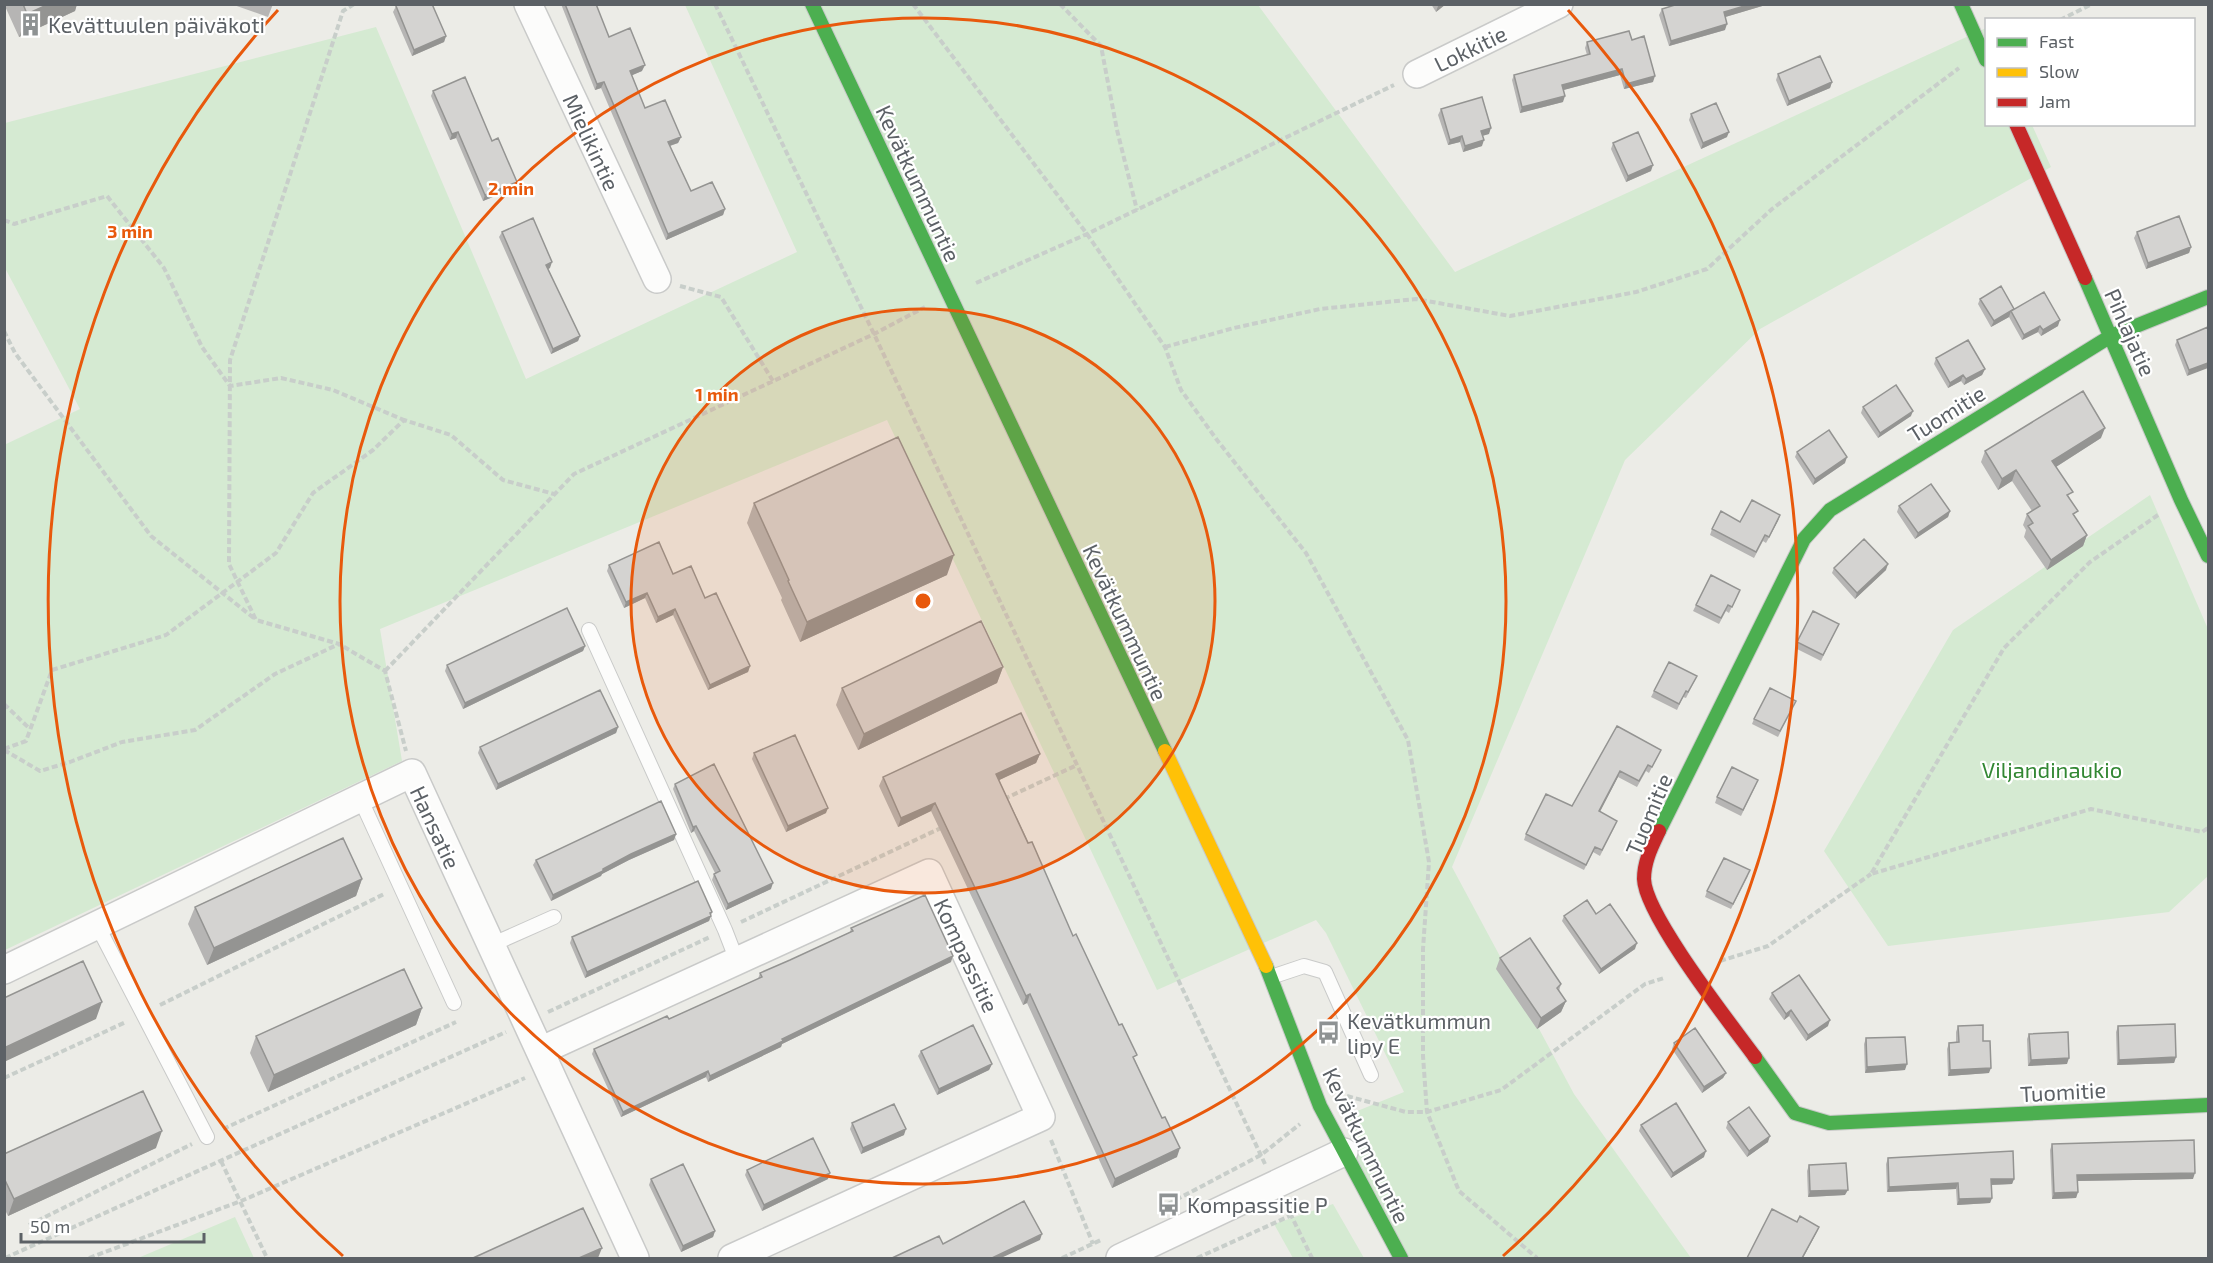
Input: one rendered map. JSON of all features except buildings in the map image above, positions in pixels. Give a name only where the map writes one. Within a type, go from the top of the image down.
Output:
[{"type":"street","name":"Mielikintie","points":[[528,4],[657,279]]},
{"type":"street","name":"Kevätkummuntie","points":[[812,4],[1271,977],[1320,1106],[1401,1258]]},
{"type":"street","points":[[1961,4],[1984,56]]},
{"type":"street","name":"Lokkitie","points":[[1417,74],[1556,5]]},
{"type":"street","name":"Pihlajatie","points":[[2017,126],[2181,500],[2208,556]]},
{"type":"street","name":"Tuomitie","points":[[2208,297],[2111,336],[1830,510],[1804,539],[1648,854],[1644,880],[1654,910],[1692,970],[1795,1113],[1829,1123],[2208,1105]]},
{"type":"street","name":"Hansatie","points":[[4,970],[412,773],[635,1258]]},
{"type":"street","name":"Kompassitie","points":[[544,1060],[737,961],[929,873],[1041,1117]]},
{"type":"street","points":[[732,1258],[1041,1117]]},
{"type":"street","points":[[1120,1258],[1344,1152]]},
{"type":"lane","points":[[589,630],[737,961]]},
{"type":"lane","points":[[360,798],[454,1003]]},
{"type":"lane","points":[[491,945],[554,917]]},
{"type":"lane","points":[[98,925],[207,1137]]},
{"type":"lane","points":[[1271,977],[1304,966],[1325,972],[1371,1075]]},
{"type":"path","points":[[256,620],[229,564],[230,360],[343,10],[354,4]]},
{"type":"path","points":[[716,4],[1275,1185],[1312,1258]]},
{"type":"path","points":[[913,4],[1087,234],[1165,347],[1181,390],[1306,553],[1408,740],[1429,862],[1423,949],[1423,1056],[1427,1112],[1459,1191],[1537,1258]]},
{"type":"path","points":[[1060,4],[1101,46],[1117,130],[1137,210]]},
{"type":"path","points":[[2064,18],[2092,4]]},
{"type":"path","points":[[1165,347],[1234,328],[1320,309],[1416,299],[1510,316],[1636,292],[1707,269],[1773,209],[1984,56]]},
{"type":"path","points":[[385,671],[574,474],[874,334],[948,295],[1087,234],[1417,74]]},
{"type":"path","points":[[4,220],[14,224],[107,196],[164,268],[202,347],[230,386]]},
{"type":"path","points":[[657,279],[721,297],[772,381]]},
{"type":"path","points":[[4,330],[15,354],[151,536],[256,620],[339,644],[385,671],[412,773]]},
{"type":"path","points":[[230,386],[281,378],[333,390],[404,420],[451,435],[503,480],[554,494]]},
{"type":"path","points":[[4,750],[26,741],[52,670],[166,635],[276,553],[313,493],[373,450],[404,420]]},
{"type":"path","points":[[1871,874],[2004,648],[2090,561],[2181,500]]},
{"type":"path","points":[[4,750],[40,771],[122,742],[195,730],[275,674],[339,644]]},
{"type":"path","points":[[4,704],[30,729]]},
{"type":"path","points":[[1427,1112],[1501,1090],[1645,984],[1768,946],[1871,874],[2091,809],[2202,832],[2208,828]]},
{"type":"path","points":[[4,1078],[143,1014],[400,884]]},
{"type":"path","points":[[29,1225],[207,1137],[462,1019],[454,1003]]},
{"type":"path","points":[[89,1258],[241,1201],[544,1060]]},
{"type":"path","points":[[1041,1117],[1093,1244]]},
{"type":"path","points":[[221,1161],[267,1258]]},
{"type":"path","points":[[1197,1258],[1292,1215]]},
{"type":"green space","points":[[685,5],[1258,5],[1455,272],[1985,28],[1985,126],[2032,126],[2051,167],[1760,329],[1625,460],[1452,867],[1574,1094],[1691,1258],[1408,1258],[1357,1165],[1345,1116],[1404,1092],[1326,933],[1316,920],[1157,990],[887,420],[380,629],[402,761],[5,950],[4,445],[80,409],[5,268],[5,123],[376,27],[526,379],[797,252]]},
{"type":"green space","name":"Viljandinaukio","points":[[2150,495],[2208,629],[2208,876],[2169,912],[1888,946],[1824,851],[1953,630]]},
{"type":"green space","points":[[1333,1204],[1364,1258],[1293,1258],[1274,1224]]},
{"type":"green space","points":[[235,1217],[254,1258],[138,1258]]},
{"type":"traffic: fast","points":[[812,4],[1165,751]]},
{"type":"traffic: fast","points":[[1961,4],[1985,58]]},
{"type":"traffic: fast","points":[[2085,278],[2181,500],[2208,556]]},
{"type":"traffic: fast","points":[[1659,831],[1804,539],[1830,510],[2111,336],[2208,297]]},
{"type":"traffic: fast","points":[[1266,966],[1320,1106],[1401,1258]]},
{"type":"traffic: fast","points":[[1755,1057],[1795,1113],[1829,1123],[2208,1105]]},
{"type":"traffic: slow","points":[[1165,751],[1266,966]]},
{"type":"traffic: jam","points":[[2017,126],[2085,278]]},
{"type":"traffic: jam","points":[[1659,831],[1645,866],[1644,879],[1648,896],[1658,917],[1690,969],[1755,1057]]},
{"type":"place","name":"Kevättuulen päiväkoti","points":[[30,24]]},
{"type":"place","name":"Kevätkummun lipy E","points":[[1329,1033]]},
{"type":"place","name":"Kompassitie P","points":[[1169,1204]]}]
